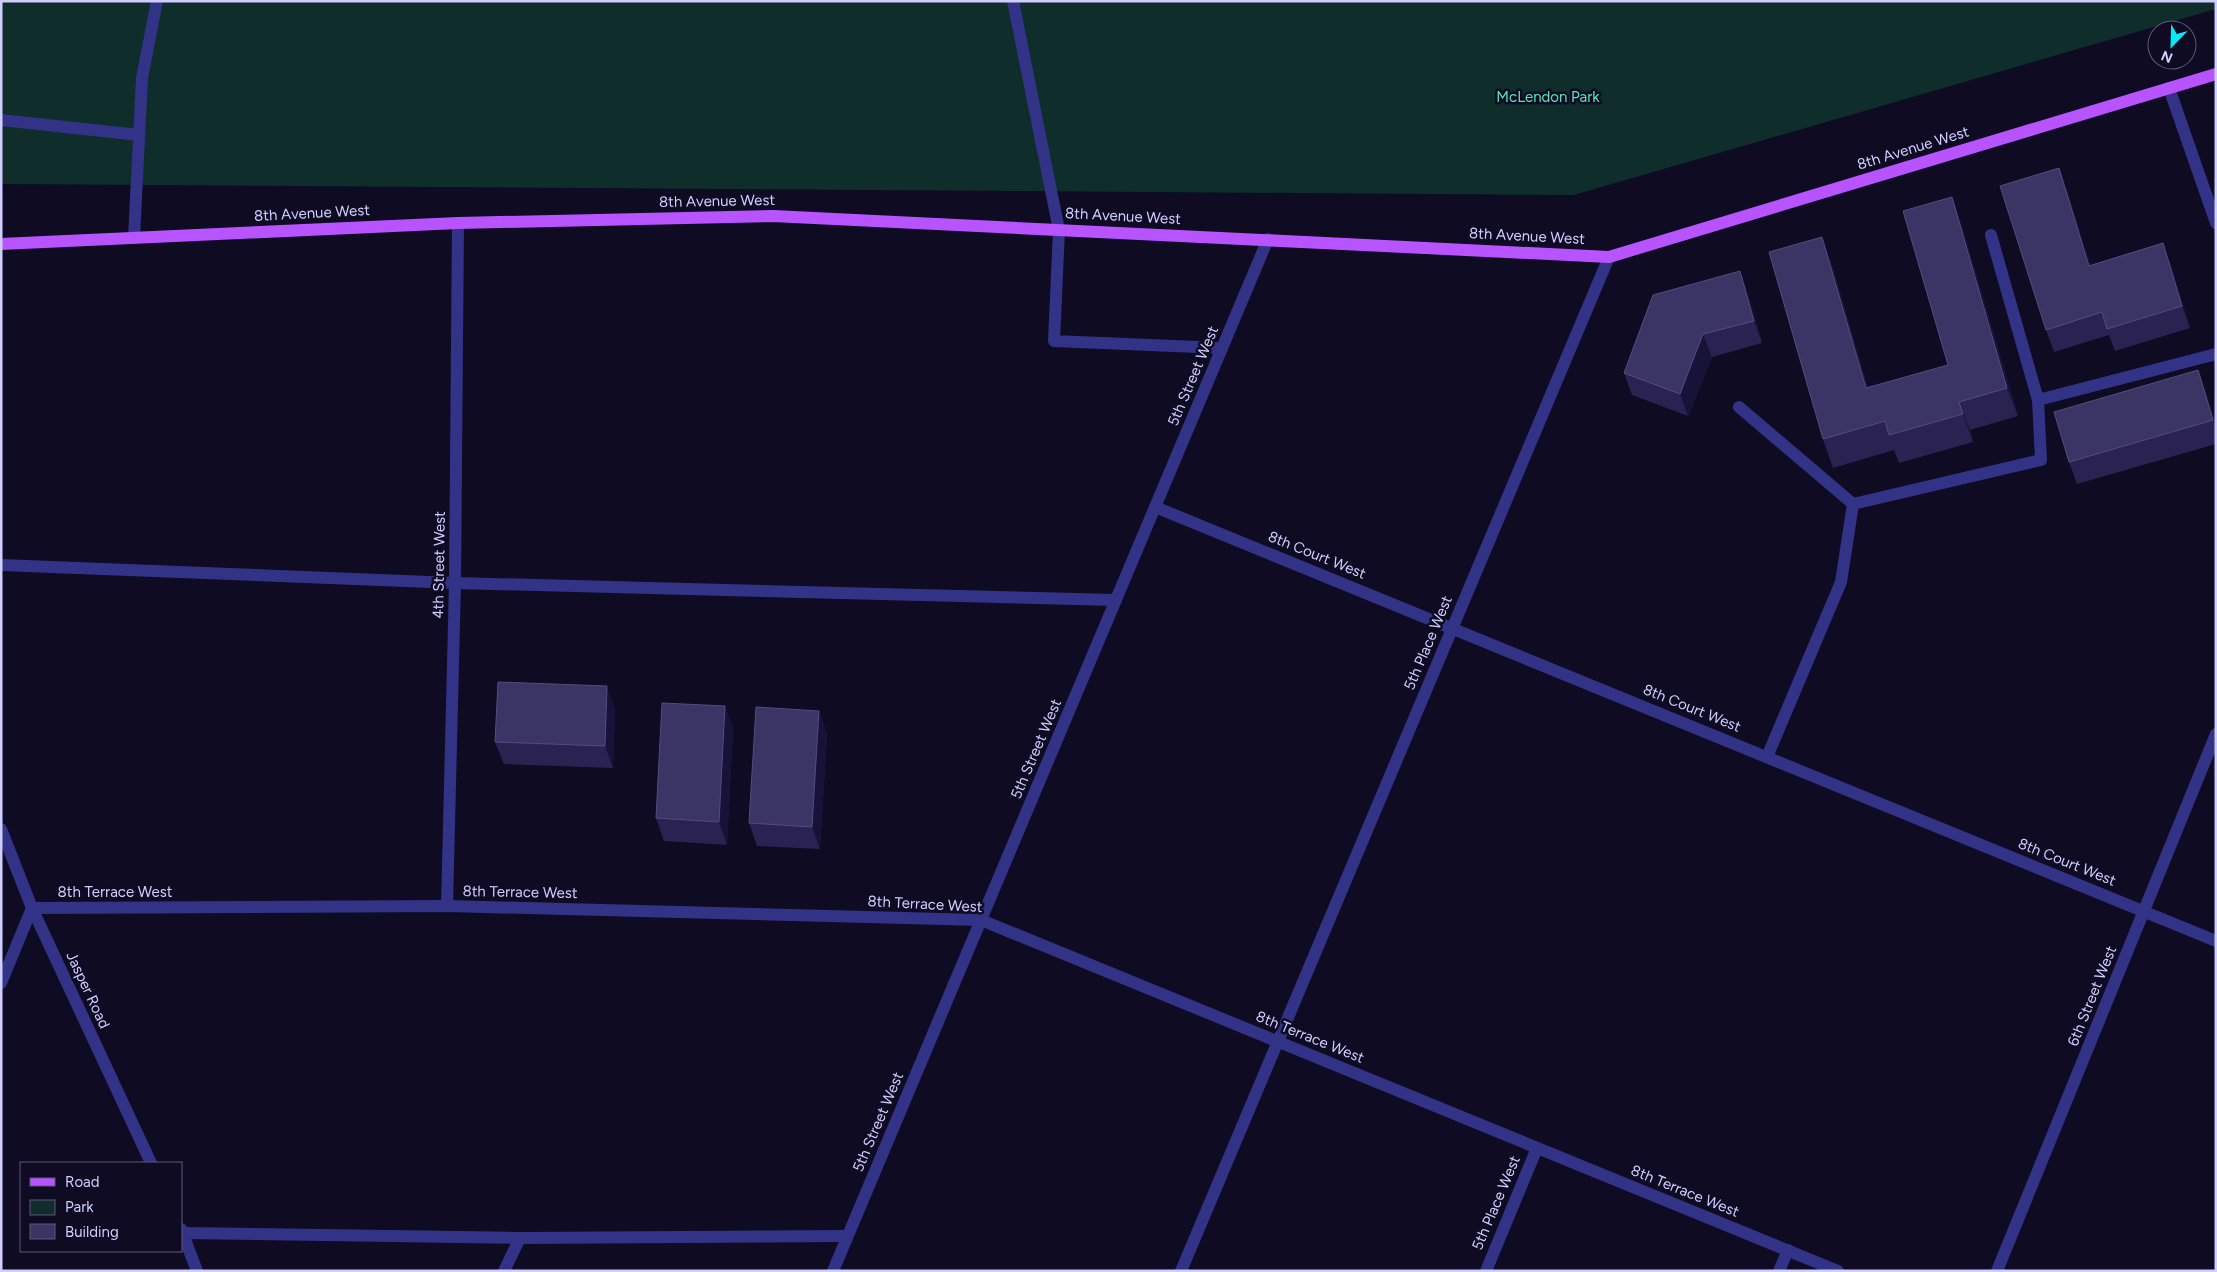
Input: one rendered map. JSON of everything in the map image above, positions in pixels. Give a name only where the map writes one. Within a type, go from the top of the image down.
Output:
[{"type":"main road","name":"8th Avenue West","points":[[1,244],[458,223],[773,216],[1609,257],[2216,74]]},
{"type":"street","points":[[134,238],[142,78],[158,1]]},
{"type":"street","points":[[1013,1],[1059,230],[1054,341],[1222,348]]},
{"type":"street","points":[[2169,88],[2216,223]]},
{"type":"street","points":[[1,120],[139,134]]},
{"type":"street","name":"4th Street West","points":[[447,906],[456,583],[458,223]]},
{"type":"street","points":[[1852,504],[2042,460],[2038,400],[1991,235]]},
{"type":"street","name":"5th Street West","points":[[833,1271],[1268,240]]},
{"type":"street","name":"5th Place West","points":[[1181,1271],[1609,257]]},
{"type":"street","points":[[2038,400],[2216,354]]},
{"type":"street","points":[[1739,407],[1852,504]]},
{"type":"street","points":[[1767,757],[1841,582],[1852,504]]},
{"type":"street","name":"8th Court West","points":[[1155,507],[2216,941]]},
{"type":"street","points":[[1,566],[456,583],[1116,600]]},
{"type":"street","name":"6th Street West","points":[[1997,1271],[2216,734]]},
{"type":"street","name":"Jasper Road","points":[[1,829],[32,908],[151,1162]]},
{"type":"street","name":"8th Terrace West","points":[[32,908],[447,906],[981,920],[1838,1271]]},
{"type":"street","points":[[1,983],[32,908]]},
{"type":"street","name":"5th Place West","points":[[1486,1271],[1537,1148]]},
{"type":"street","points":[[198,1271],[182,1231],[520,1238],[847,1236]]},
{"type":"street","points":[[504,1271],[520,1238]]},
{"type":"street","points":[[1779,1271],[1788,1250]]},
{"type":"green space","name":"McLendon Park","points":[[1,1],[2216,1],[2216,9],[2178,20],[2147,20],[2147,29],[1574,195],[1,184]]},
{"type":"building","points":[[2059,168],[2089,266],[2163,243],[2182,306],[2107,329],[2102,312],[2046,330],[2000,186]]},
{"type":"building","points":[[1952,197],[2007,388],[1959,402],[1963,414],[1889,435],[1885,421],[1823,439],[1769,252],[1822,237],[1866,388],[1948,365],[1903,211]]},
{"type":"building","points":[[1740,271],[1754,321],[1703,334],[1680,394],[1624,373],[1653,295]]},
{"type":"building","points":[[2198,370],[2213,420],[2069,462],[2054,412]]},
{"type":"building","points":[[498,682],[607,686],[605,746],[495,742]]},
{"type":"building","points":[[662,703],[725,706],[719,822],[656,818]]},
{"type":"building","points":[[756,707],[819,711],[812,827],[749,823]]}]
